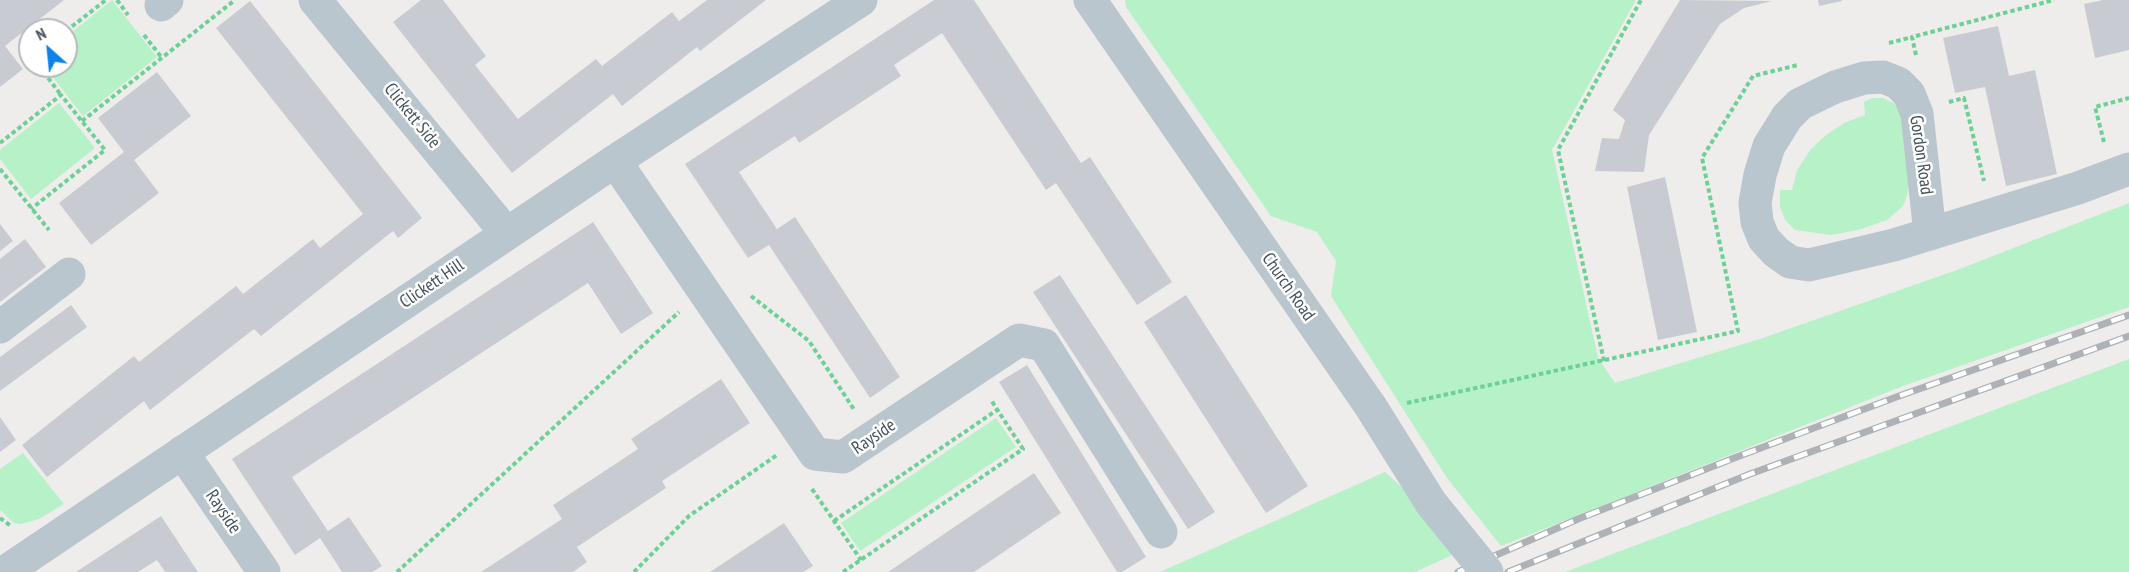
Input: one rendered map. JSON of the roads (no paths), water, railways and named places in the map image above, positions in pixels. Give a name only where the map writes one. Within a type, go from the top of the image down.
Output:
[{"type":"street","name":"Clickett Side","points":[[315,0],[507,234]]},
{"type":"street","name":"Clickett Hill","points":[[8,552],[182,452],[615,161],[823,10],[861,0]]},
{"type":"street","name":"Church Road","points":[[1090,0],[1387,406],[1431,503],[1487,572]]},
{"type":"street","name":"Gordon Road","points":[[1930,234],[1917,114],[1909,94],[1898,83],[1883,77],[1834,87],[1800,104],[1787,117],[1769,146],[1755,203],[1757,222],[1764,238],[1776,252],[1790,262],[1809,266],[1847,258],[1930,234],[2078,188],[2118,159]]},
{"type":"street","name":"Rayside","points":[[615,161],[814,454],[843,458],[1019,340],[1044,345],[1161,532]]},
{"type":"street","points":[[0,327],[69,274]]},
{"type":"street","name":"Rayside","points":[[182,452],[264,572]]},
{"type":"railway","points":[[1458,572],[1578,519],[1742,455],[1899,396],[2129,315]]},
{"type":"railway","points":[[1508,572],[1750,474],[2129,336]]}]
